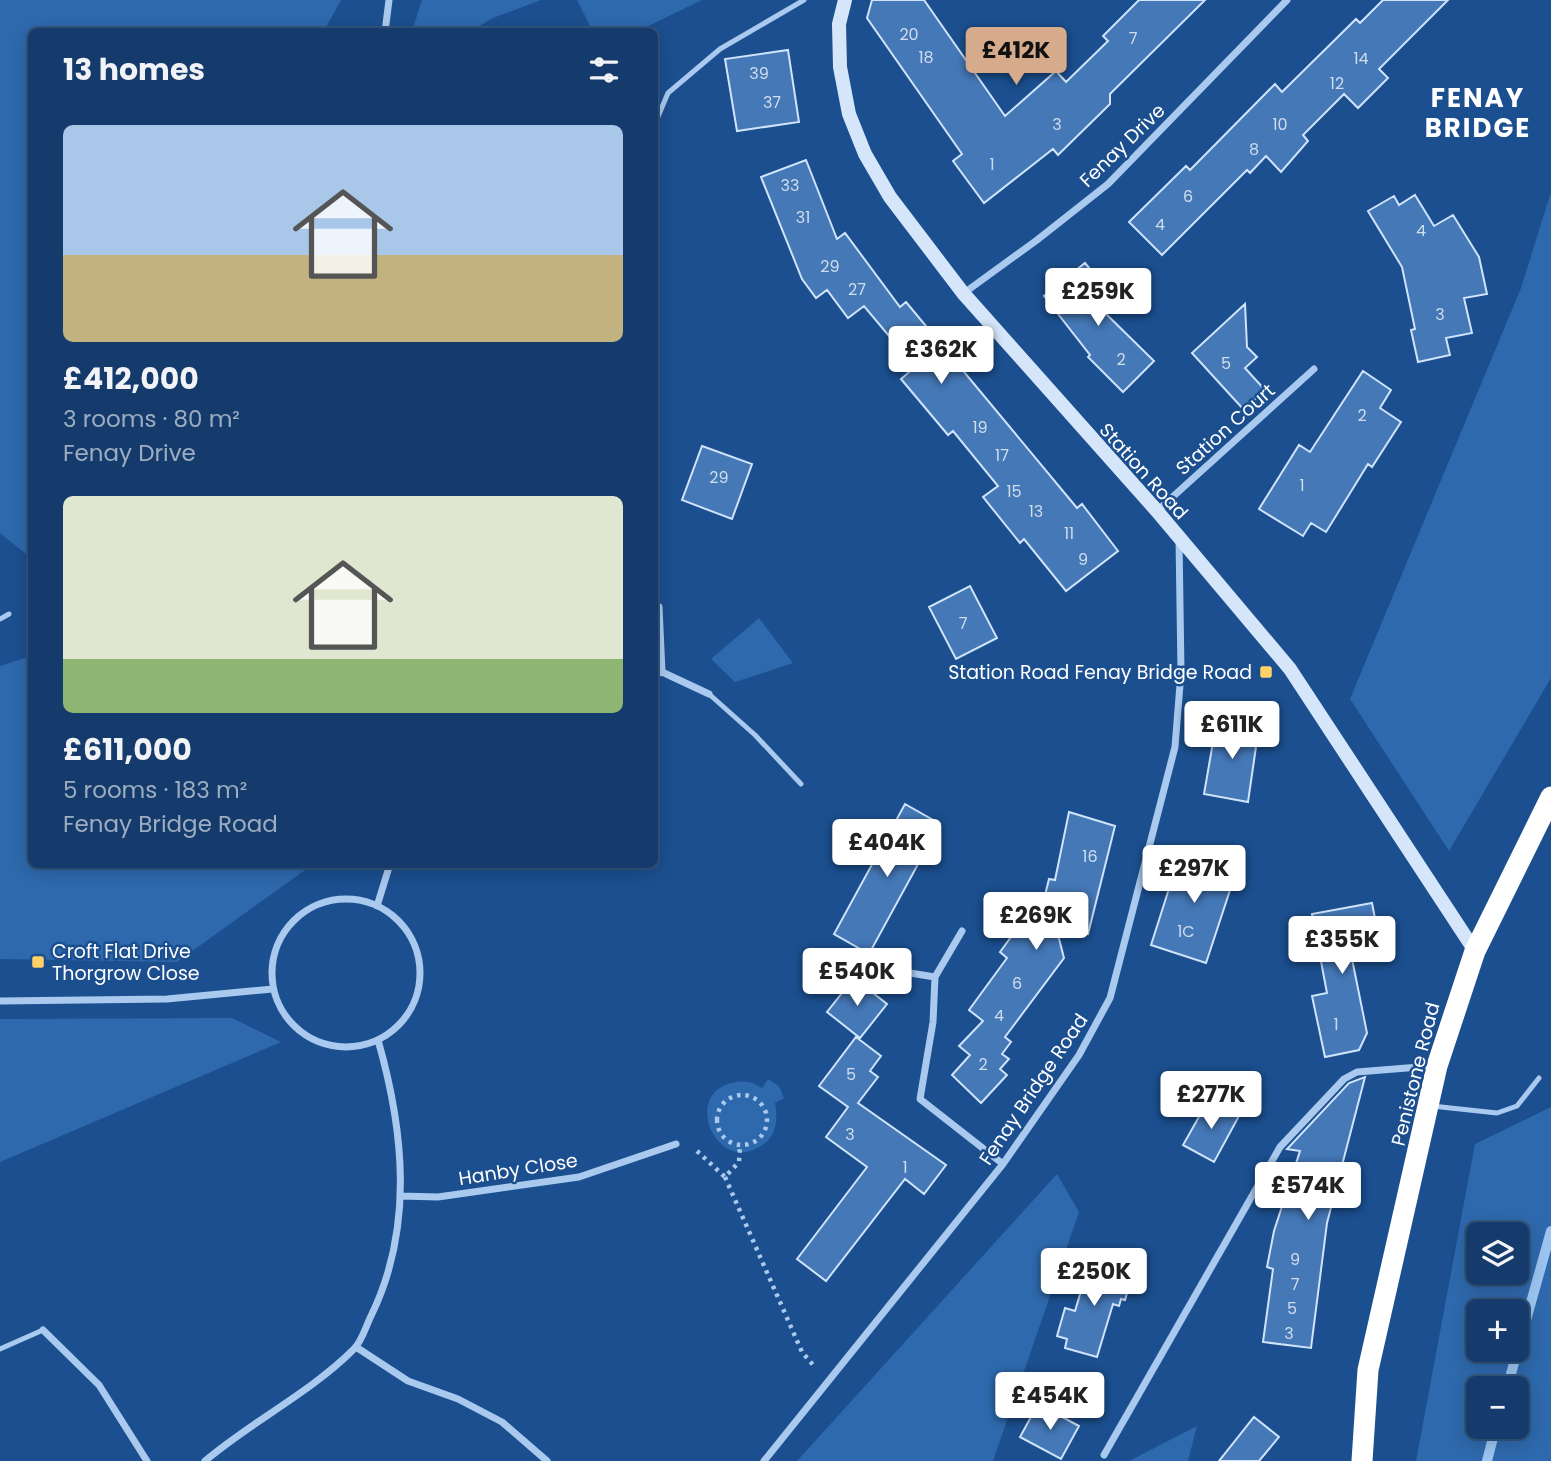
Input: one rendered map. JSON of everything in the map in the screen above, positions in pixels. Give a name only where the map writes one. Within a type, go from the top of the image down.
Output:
[{"type":"highway","name":"Penistone Road","points":[[1362,1461],[1368,1370],[1437,1066],[1475,951],[1551,797]]},
{"type":"street","points":[[386,28],[389,0]]},
{"type":"street","name":"Station Road","points":[[845,0],[839,24],[840,67],[849,114],[865,154],[890,197],[963,293],[1157,511],[1290,669],[1475,951]]},
{"type":"street","name":"Fenay Drive","points":[[963,293],[1037,240],[1108,184],[1287,0]]},
{"type":"street","name":"Station Court","points":[[1157,511],[1314,369]]},
{"type":"street","name":"Fenay Bridge Road","points":[[764,1461],[829,1384],[1003,1164],[1097,1026],[1120,969],[1175,747],[1181,672],[1179,538]]},
{"type":"street","points":[[659,607],[658,674],[709,694]]},
{"type":"street","points":[[377,906],[389,868]]},
{"type":"street","points":[[331,900],[355,900],[377,906],[397,920],[404,929],[419,961],[419,985],[412,1008],[398,1026],[378,1040],[357,1047],[334,1046],[313,1040],[295,1027],[281,1010],[273,989],[275,954],[291,923],[309,909],[331,900]]},
{"type":"street","points":[[962,931],[935,977],[933,1022],[920,1099],[1003,1164]]},
{"type":"street","points":[[891,970],[935,977]]},
{"type":"street","points":[[0,1001],[167,999],[273,989]]},
{"type":"street","points":[[205,1461],[318,1380],[356,1347],[385,1287],[401,1196],[401,1149],[391,1087],[378,1040]]},
{"type":"street","points":[[1104,1455],[1280,1147],[1344,1079],[1357,1072],[1437,1066]]},
{"type":"street","name":"Hanby Close","points":[[401,1196],[438,1196],[579,1178],[676,1144]]},
{"type":"street","points":[[43,1330],[99,1385],[147,1461]]},
{"type":"street","points":[[356,1347],[408,1381],[458,1399],[502,1422],[547,1461]]},
{"type":"lane","points":[[658,117],[668,93],[720,48],[804,0]]},
{"type":"lane","points":[[0,619],[9,614]]},
{"type":"lane","points":[[709,694],[755,735],[801,784]]},
{"type":"lane","points":[[1429,1106],[1497,1113],[1517,1106],[1539,1078]]},
{"type":"lane","points":[[0,1349],[43,1330]]},
{"type":"path","points":[[746,1095],[765,1107],[768,1119],[766,1130],[760,1139],[740,1146],[722,1136],[717,1126],[717,1114],[723,1102],[734,1096],[746,1095]]},
{"type":"path","points":[[676,1144],[698,1151],[725,1177],[802,1352],[829,1384]]},
{"type":"path","points":[[725,1177],[739,1162],[740,1146]]},
{"type":"shaded area","points":[[0,0],[341,0],[326,28],[28,28],[28,556],[0,533]]},
{"type":"shaded area","points":[[422,0],[541,0],[493,18],[476,28],[413,28]]},
{"type":"shaded area","points":[[577,0],[702,0],[644,28],[591,28]]},
{"type":"shaded area","points":[[1551,192],[1551,678],[1449,851],[1350,699],[1521,288]]},
{"type":"shaded area","points":[[759,618],[793,663],[735,682],[711,659]]},
{"type":"shaded area","points":[[28,657],[28,868],[308,868],[177,962],[0,959],[0,666]]},
{"type":"shaded area","points":[[232,1018],[281,1042],[0,1162],[0,1019]]},
{"type":"shaded area","points":[[768,1079],[779,1086],[784,1098],[775,1103],[776,1121],[773,1132],[761,1146],[745,1152],[731,1150],[719,1142],[711,1130],[707,1116],[709,1102],[716,1091],[731,1083],[747,1082],[762,1088]]},
{"type":"shaded area","points":[[1551,1107],[1551,1461],[1416,1461],[1475,1144]]},
{"type":"shaded area","points":[[1057,1174],[1079,1212],[993,1461],[797,1461]]},
{"type":"shaded area","points":[[1197,1426],[1188,1461],[1129,1461]]},
{"type":"building","points":[[872,0],[924,0],[1005,116],[1056,71],[1066,82],[1108,41],[1103,36],[1139,0],[1205,0],[1110,94],[1110,104],[1058,155],[1053,149],[984,203],[953,161],[962,154],[867,18]]},
{"type":"building","points":[[1383,0],[1448,0],[1379,69],[1388,78],[1358,108],[1344,94],[1303,135],[1308,141],[1281,172],[1266,156],[1250,173],[1247,170],[1162,255],[1129,222],[1186,166],[1190,170],[1275,84],[1282,92],[1356,19],[1360,23]]},
{"type":"building","points":[[788,50],[799,122],[737,131],[725,59]]},
{"type":"building","points":[[806,160],[837,239],[845,233],[900,307],[906,302],[1077,508],[1082,504],[1118,551],[1066,591],[1024,539],[1020,543],[983,497],[998,486],[953,431],[948,435],[901,379],[915,367],[864,306],[848,318],[827,290],[816,298],[802,279],[761,177]]},
{"type":"building","points":[[1415,195],[1434,226],[1453,215],[1479,257],[1487,294],[1464,298],[1472,333],[1446,338],[1450,355],[1418,362],[1411,330],[1415,329],[1402,267],[1368,211],[1394,196],[1399,205]]},
{"type":"building","points":[[1085,263],[1110,293],[1096,304],[1154,361],[1123,392],[1088,357],[1090,355],[1044,296]]},
{"type":"building","points":[[1245,304],[1247,347],[1257,357],[1245,368],[1265,390],[1244,410],[1192,353]]},
{"type":"building","points":[[1363,371],[1391,390],[1380,408],[1401,422],[1372,467],[1368,464],[1326,532],[1311,523],[1303,536],[1259,509],[1299,445],[1310,452]]},
{"type":"building","points":[[702,446],[752,464],[732,519],[682,500]]},
{"type":"building","points":[[970,586],[997,638],[956,659],[929,607]]},
{"type":"building","points":[[1217,719],[1259,726],[1248,802],[1204,794]]},
{"type":"building","points":[[905,804],[940,824],[869,954],[834,934]]},
{"type":"building","points":[[1069,812],[1115,826],[1088,934],[1056,927],[1064,958],[1005,1037],[1011,1042],[1002,1054],[1009,1059],[1000,1069],[1007,1075],[981,1103],[952,1075],[970,1055],[959,1046],[983,1021],[969,1010],[1007,958],[1000,952],[1022,922],[1036,932],[1049,879],[1055,880]]},
{"type":"building","points":[[1182,848],[1238,866],[1206,963],[1151,945]]},
{"type":"building","points":[[1372,903],[1378,934],[1366,936],[1369,957],[1352,959],[1367,1033],[1359,1050],[1325,1057],[1312,996],[1327,993],[1312,914]]},
{"type":"building","points":[[854,978],[887,1004],[860,1038],[827,1012]]},
{"type":"building","points":[[856,1037],[881,1056],[870,1071],[878,1077],[858,1103],[946,1165],[924,1194],[905,1179],[826,1281],[797,1259],[867,1167],[826,1137],[848,1107],[819,1086]]},
{"type":"building","points":[[1365,1077],[1327,1223],[1311,1348],[1263,1342],[1273,1269],[1267,1267],[1274,1231],[1300,1151],[1287,1149],[1349,1083]]},
{"type":"building","points":[[1209,1099],[1239,1116],[1214,1162],[1183,1145]]},
{"type":"building","points":[[1090,1261],[1133,1273],[1125,1300],[1121,1299],[1119,1306],[1113,1304],[1097,1357],[1065,1348],[1067,1339],[1057,1336],[1065,1308],[1075,1311]]},
{"type":"building","points":[[1038,1404],[1079,1426],[1061,1459],[1020,1437]]},
{"type":"building","points":[[1254,1417],[1279,1437],[1259,1461],[1219,1461]]},
{"type":"waterway","points":[[1510,1376],[1551,1231]]},
{"type":"waterway","points":[[1487,1461],[1493,1439]]},
{"type":"place","name":"Station Road Fenay Bridge Road","points":[[1266,672]]},
{"type":"place","name":"Croft Flat Drive Thorgrow Close","points":[[38,962]]},
{"type":"district","name":"FENAY BRIDGE","points":[[1478,113]]}]
